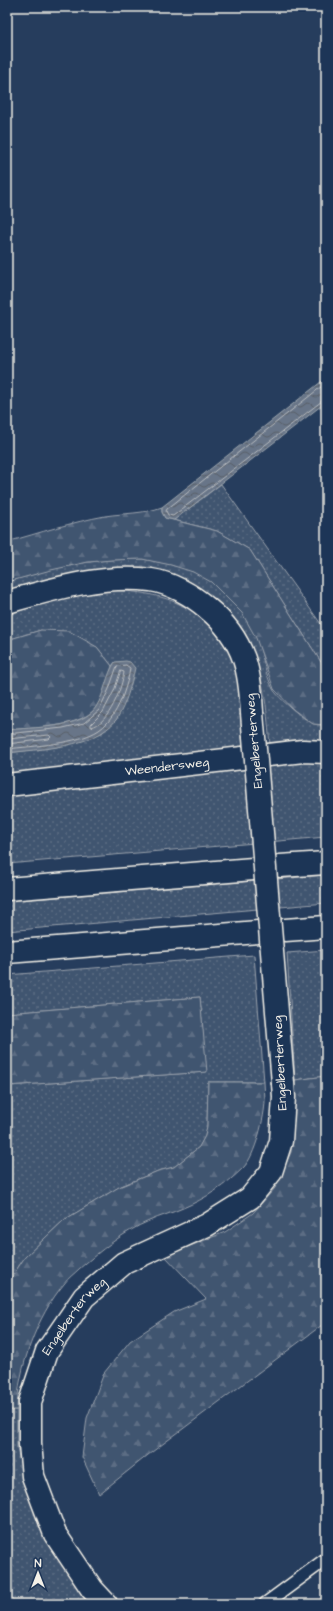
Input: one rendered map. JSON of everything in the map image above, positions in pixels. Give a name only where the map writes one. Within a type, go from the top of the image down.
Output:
[{"type":"main road","name":"Engelberterweg","points":[[7,602],[90,582],[123,579],[151,580],[175,588],[202,603],[215,614],[227,628],[237,643],[245,660],[250,685],[284,1097],[281,1141],[271,1172],[250,1198],[207,1225],[124,1262],[84,1297],[47,1351],[30,1402],[30,1444],[33,1476],[55,1534],[92,1589],[106,1604]]},
{"type":"main road","name":"Weendersweg","points":[[7,785],[303,751],[326,752]]},
{"type":"main road","points":[[280,866],[326,863]]},
{"type":"main road","points":[[7,889],[253,869]]},
{"type":"main road","points":[[285,930],[326,927]]},
{"type":"main road","points":[[7,952],[258,932]]},
{"type":"lane","points":[[265,1604],[326,1559]]},
{"type":"green space","points":[[221,484],[326,631],[326,670],[250,550],[217,531],[174,520]]},
{"type":"green space","points":[[162,507],[162,512],[165,518],[217,531],[250,550],[326,670],[326,724],[313,724],[294,710],[274,689],[256,638],[242,613],[211,582],[193,572],[171,565],[142,559],[112,560],[88,562],[7,582],[7,542],[93,518],[141,512]]},
{"type":"green space","points":[[142,559],[169,564],[196,573],[212,582],[226,594],[244,615],[257,639],[273,689],[285,703],[308,721],[316,725],[326,724],[326,746],[270,748],[265,699],[261,677],[254,656],[245,637],[232,619],[215,602],[194,586],[7,591],[7,582],[58,568],[89,562]]},
{"type":"green space","points":[[108,590],[154,595],[168,599],[194,612],[217,634],[230,653],[238,674],[243,705],[240,705],[243,751],[7,779],[7,753],[56,747],[102,733],[116,720],[125,701],[115,662],[112,666],[97,647],[41,630],[7,640],[7,614],[73,596]]},
{"type":"green space","points":[[41,630],[69,631],[97,647],[112,666],[105,689],[98,705],[87,716],[66,724],[7,730],[7,640]]},
{"type":"green space","points":[[326,758],[326,837],[7,864],[7,792]]},
{"type":"green space","points":[[326,875],[326,903],[7,931],[7,901]]},
{"type":"green space","points":[[326,950],[326,1076],[295,1080],[287,953]]},
{"type":"green space","points":[[254,955],[264,1082],[208,1082],[207,1126],[205,1136],[199,1147],[174,1167],[158,1171],[119,1187],[64,1220],[25,1257],[7,1284],[7,1086],[206,1072],[200,997],[7,1013],[7,975]]},
{"type":"green space","points":[[200,997],[207,1072],[7,1086],[7,1013]]},
{"type":"green space","points":[[326,1076],[326,1322],[148,1455],[99,1494],[82,1457],[87,1418],[104,1373],[130,1341],[174,1312],[206,1299],[165,1256],[225,1232],[253,1213],[275,1188],[291,1152],[295,1080]]},
{"type":"green space","points":[[208,1082],[264,1082],[265,1107],[252,1155],[243,1168],[222,1186],[207,1196],[183,1208],[139,1225],[112,1242],[67,1280],[45,1311],[31,1343],[21,1377],[17,1410],[7,1410],[7,1284],[25,1257],[64,1220],[119,1187],[158,1171],[174,1167],[199,1147],[205,1136],[207,1126]]},
{"type":"green space","points":[[7,1410],[17,1410],[17,1448],[25,1485],[95,1604],[7,1604]]},
{"type":"water","points":[[326,378],[326,402],[174,520],[165,518],[162,512],[162,507]]},
{"type":"water","points":[[115,662],[130,662],[135,668],[130,688],[120,714],[107,729],[81,742],[66,746],[7,753],[7,730],[56,726],[80,719],[89,714],[96,707],[102,696]]}]
